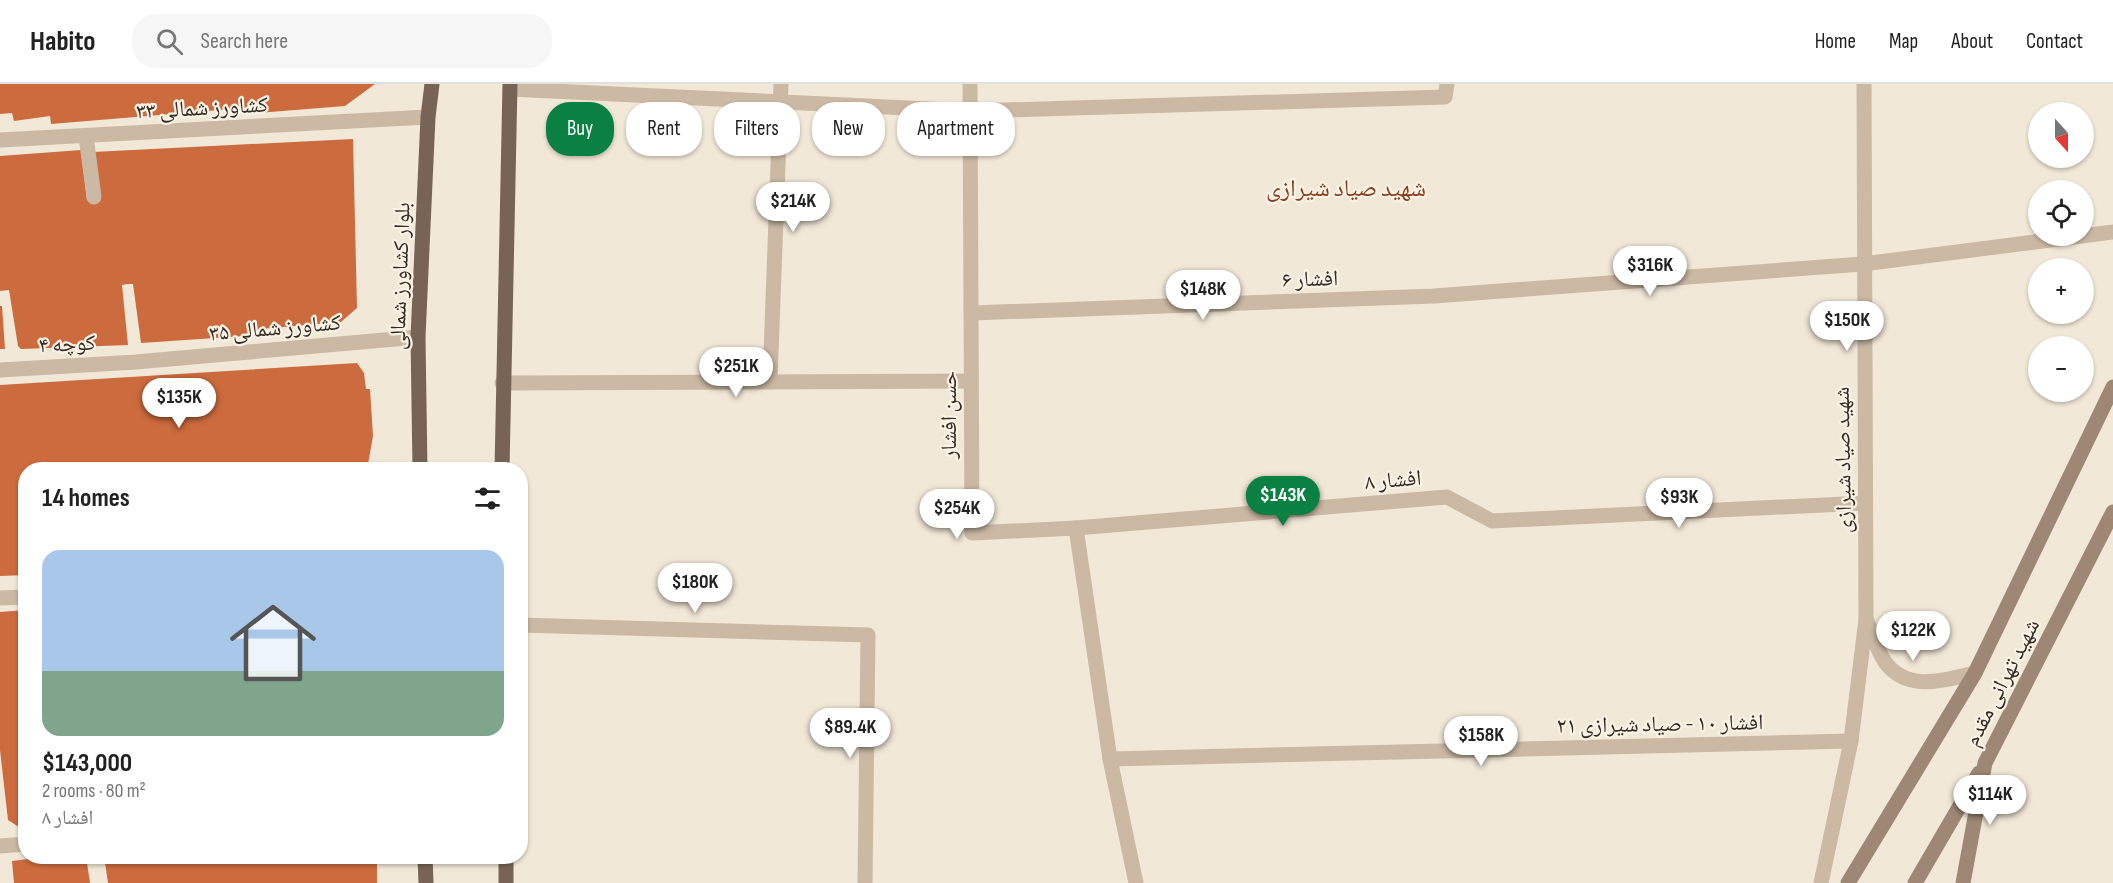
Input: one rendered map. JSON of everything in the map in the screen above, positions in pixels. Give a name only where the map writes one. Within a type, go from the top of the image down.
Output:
[{"type":"main road","name":"بلوار کشاورز شمالی","points":[[420,462],[418,337],[428,117],[432,84]]},
{"type":"main road","points":[[502,462],[510,87]]},
{"type":"main road","name":"شهید تهرانی مقدم","points":[[1975,673],[2113,387]]},
{"type":"main road","name":"شهید تهرانی مقدم","points":[[1963,883],[1985,763],[2113,512]]},
{"type":"main road","points":[[1848,883],[1975,673]]},
{"type":"main road","points":[[1914,883],[1985,763]]},
{"type":"main road","points":[[425,864],[426,883]]},
{"type":"main road","points":[[506,864],[506,883]]},
{"type":"street","points":[[510,87],[781,102],[781,84]]},
{"type":"street","name":"حسن افشار","points":[[970,84],[971,102]]},
{"type":"street","name":"شهید صیاد شیرازی","points":[[1821,883],[1851,741],[1866,619],[1864,84]]},
{"type":"street","points":[[1015,109],[1446,91]]},
{"type":"street","points":[[800,103],[897,107]]},
{"type":"street","name":"کشاورز شمالی ۳۳","points":[[0,140],[428,117]]},
{"type":"street","points":[[86,136],[94,197]]},
{"type":"street","points":[[770,381],[779,156]]},
{"type":"street","name":"حسن افشار","points":[[971,156],[972,533],[1076,528]]},
{"type":"street","name":"افشار ۶","points":[[972,314],[1434,296],[1863,264],[2113,232]]},
{"type":"street","name":"کشاورز شمالی ۳۵","points":[[136,362],[418,337]]},
{"type":"street","name":"کوچه ۴","points":[[0,370],[136,362]]},
{"type":"street","points":[[502,382],[970,381]]},
{"type":"street","name":"افشار ۸","points":[[1076,528],[1447,497],[1491,521],[1865,503]]},
{"type":"street","points":[[1076,528],[1110,759],[1136,883]]},
{"type":"street","points":[[0,598],[18,597]]},
{"type":"street","points":[[1866,619],[1885,662],[1907,679],[1928,683],[1975,673]]},
{"type":"street","points":[[528,625],[868,636],[865,883]]},
{"type":"street","name":"افشار ۱۰ - صیاد شیرازی ۲۱","points":[[1110,759],[1851,741]]},
{"type":"street","points":[[0,846],[18,845]]},
{"type":"building","points":[[0,84],[375,84],[345,106],[258,113],[257,107],[51,124],[50,116],[14,121],[12,113],[0,114]]},
{"type":"building","points":[[353,139],[357,308],[341,322],[261,329],[261,335],[141,343],[133,284],[128,284],[122,285],[128,345],[21,349],[18,346],[9,290],[0,291],[0,156],[81,150],[87,200],[100,199],[93,152]]},
{"type":"building","points":[[0,306],[2,306],[5,349],[0,349]]},
{"type":"building","points":[[357,363],[364,373],[366,389],[370,389],[373,436],[368,462],[18,462],[18,575],[0,576],[0,385]]},
{"type":"building","points":[[18,611],[18,826],[8,820],[0,750],[0,612]]},
{"type":"building","points":[[18,860],[18,864],[87,864],[90,883],[14,883],[12,861]]},
{"type":"building","points":[[105,864],[377,864],[377,883],[108,883]]},
{"type":"district","name":"شهید صیاد شیرازی","points":[[1346,188]]}]
